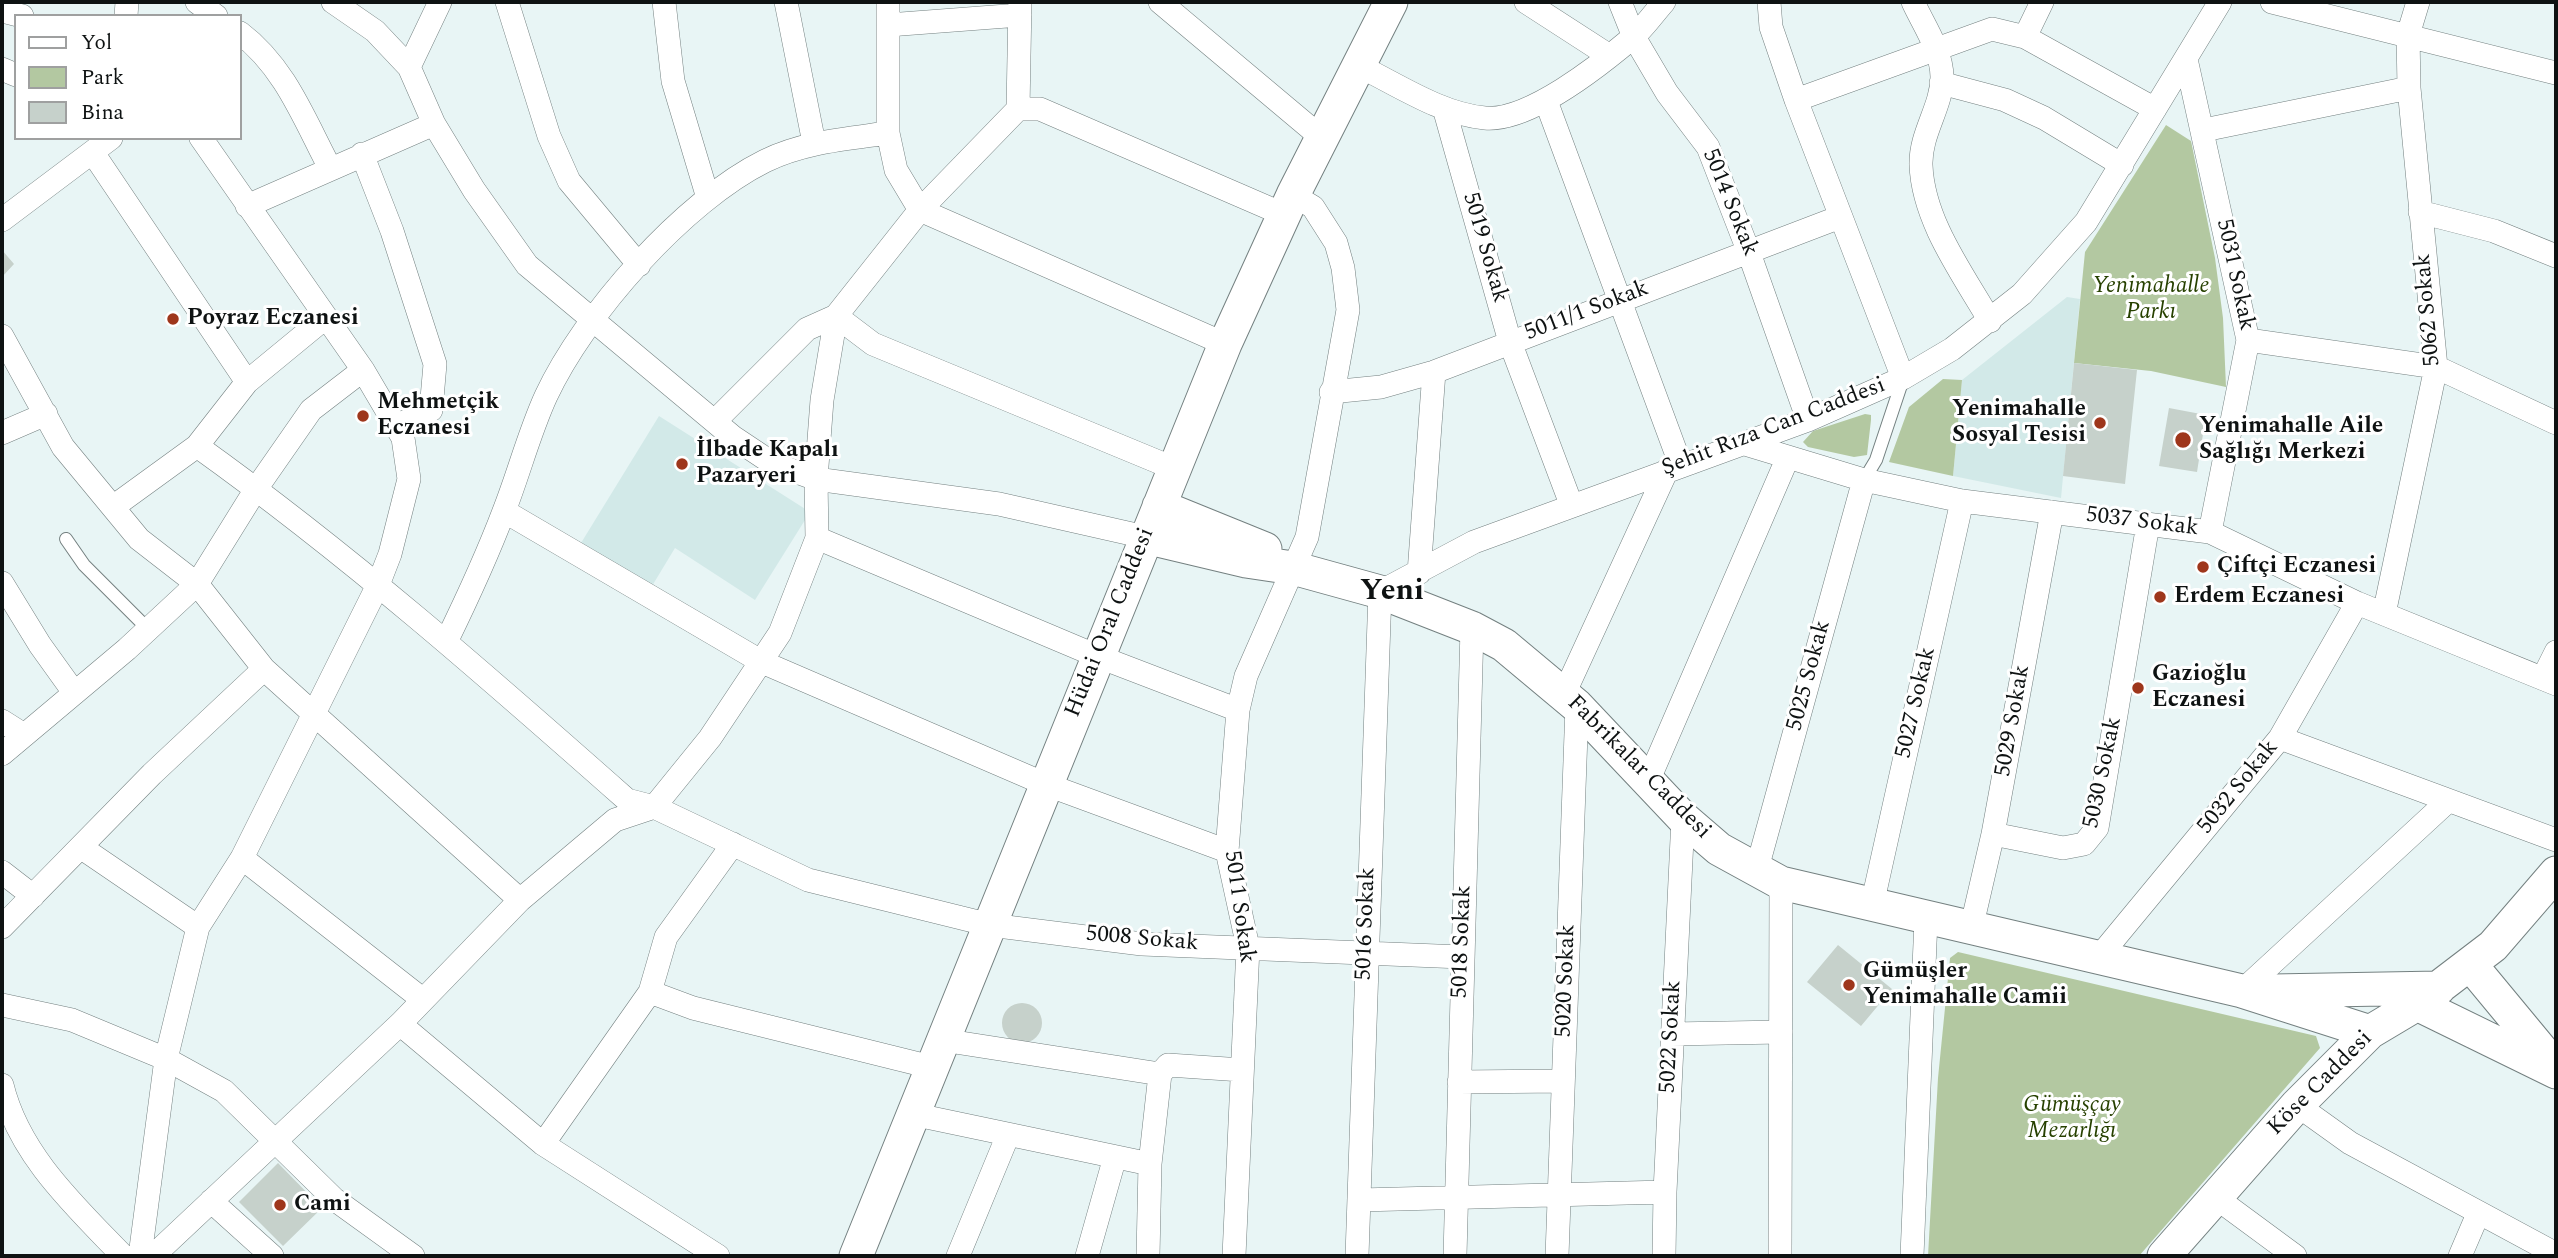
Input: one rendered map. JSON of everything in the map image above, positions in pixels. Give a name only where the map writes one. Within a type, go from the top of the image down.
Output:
[{"type":"street","points":[[197,2],[213,14]]},
{"type":"street","points":[[333,2],[375,31],[409,67],[434,124],[474,190],[527,265],[715,421],[772,463],[816,479],[999,504],[1146,537]]},
{"type":"street","points":[[409,67],[440,2]]},
{"type":"street","points":[[507,2],[549,136],[569,181],[639,265]]},
{"type":"street","points":[[664,2],[673,81],[708,198]]},
{"type":"street","points":[[786,2],[814,143]]},
{"type":"street","points":[[888,2],[888,133],[896,170],[920,209],[1225,344]]},
{"type":"street","points":[[1160,2],[1185,10],[1322,138]]},
{"type":"street","name":"Hüdai Oral Caddesi","points":[[856,1256],[1225,344],[1289,205],[1391,2]]},
{"type":"street","points":[[1526,2],[1608,55]]},
{"type":"street","name":"5014 Sokak","points":[[1620,2],[1634,37],[1667,93],[1708,147],[1748,250],[1808,420]]},
{"type":"street","points":[[1357,65],[1444,108],[1486,118],[1514,114],[1546,101],[1634,37],[1664,2]]},
{"type":"street","points":[[1769,2],[1771,27],[1796,100],[1903,378]]},
{"type":"street","points":[[1913,2],[1941,68],[1941,83],[1922,144],[1923,181],[1942,236],[1990,321]]},
{"type":"street","points":[[2025,37],[2042,2]]},
{"type":"street","name":"Şehit Rıza Can Caddesi","points":[[1380,592],[1474,542],[1571,504],[1808,420],[1903,378],[1952,349],[1990,321],[2053,262],[2086,222],[2220,2]]},
{"type":"street","points":[[2272,2],[2556,73]]},
{"type":"street","name":"5062 Sokak","points":[[2385,614],[2436,367],[2409,88],[2408,35],[2418,2]]},
{"type":"street","points":[[715,421],[807,329],[836,316],[920,209],[1018,109],[1020,8],[888,25]]},
{"type":"street","points":[[1796,100],[1992,29],[2025,37],[2155,109]]},
{"type":"street","points":[[242,35],[257,46],[286,80],[330,168]]},
{"type":"street","name":"5031 Sokak","points":[[2186,59],[2204,130],[2248,340],[2210,532]]},
{"type":"street","points":[[1941,83],[2015,105],[2122,164]]},
{"type":"street","points":[[2204,130],[2409,88]]},
{"type":"street","points":[[1546,101],[1621,299],[1674,468],[1571,700]]},
{"type":"street","name":"5019 Sokak","points":[[1444,108],[1510,342],[1571,504]]},
{"type":"street","name":"5011 Sokak","points":[[1018,109],[1040,109],[1289,205],[1313,207],[1326,225],[1343,268],[1348,310],[1331,392],[1307,537],[1246,676],[1238,710],[1227,851],[1248,947],[1234,1256]]},
{"type":"street","points":[[247,206],[434,124]]},
{"type":"street","points":[[446,642],[505,510],[547,395],[592,320],[639,265],[708,198],[764,162],[814,143],[888,133]]},
{"type":"street","points":[[2,220],[109,140]]},
{"type":"street","points":[[139,1256],[166,1059],[198,927],[242,858],[316,715],[378,586],[390,554],[409,479],[403,438],[363,370],[202,140]]},
{"type":"street","points":[[93,153],[247,382]]},
{"type":"street","points":[[362,154],[392,231],[435,364],[431,410],[396,426]]},
{"type":"street","points":[[2420,212],[2494,231],[2556,256]]},
{"type":"street","name":"5011/1 Sokak","points":[[1331,392],[1381,387],[1434,372],[1748,250],[1840,218]]},
{"type":"street","points":[[836,316],[873,344],[1173,468]]},
{"type":"street","points":[[153,1256],[400,1024],[520,900],[615,820],[654,807],[710,737],[762,662],[794,602],[817,538],[816,479],[822,400],[836,316]]},
{"type":"street","points":[[113,507],[197,446],[247,382],[326,317]]},
{"type":"street","points":[[2,336],[63,447],[139,539],[197,584],[264,669],[520,900]]},
{"type":"street","points":[[2248,340],[2436,367],[2556,423]]},
{"type":"street","points":[[2,754],[197,584],[256,489],[311,411],[363,370]]},
{"type":"street","points":[[1419,573],[1434,372]]},
{"type":"street","points":[[2,433],[46,414]]},
{"type":"street","name":"5037 Sokak","points":[[1745,444],[1864,480],[1962,502],[2210,532],[2357,603],[2550,681]]},
{"type":"street","name":"5008 Sokak","points":[[197,446],[378,586],[627,800],[654,807],[808,880],[990,925],[1142,944],[1462,957]]},
{"type":"street","points":[[1649,779],[1788,457]]},
{"type":"street","name":"5025 Sokak","points":[[1780,1256],[1781,1032],[1768,878],[1864,480]]},
{"type":"street","name":"5027 Sokak","points":[[1872,905],[1962,502]]},
{"type":"street","name":"Fabrikalar Caddesi","points":[[1159,506],[1273,552],[1293,568]]},
{"type":"street","points":[[505,510],[762,662],[1045,784],[1227,851]]},
{"type":"street","name":"5029 Sokak","points":[[1971,929],[1993,834],[2052,512]]},
{"type":"street","name":"5030 Sokak","points":[[1993,834],[2063,848],[2084,844],[2097,828],[2148,524]]},
{"type":"street","name":"Fabrikalar Caddesi","points":[[1146,537],[1247,561],[1293,568],[1380,592],[1472,628],[1504,645],[1571,700],[1649,779],[1683,818],[1718,849],[1768,878],[1926,919],[2242,991],[2370,1032]]},
{"type":"street","points":[[817,538],[1097,656],[1238,710]]},
{"type":"street","points":[[2,583],[40,645],[73,691]]},
{"type":"street","name":"5016 Sokak","points":[[1357,1256],[1380,592]]},
{"type":"street","name":"5032 Sokak","points":[[2099,957],[2280,738],[2357,603]]},
{"type":"street","name":"5018 Sokak","points":[[1455,1256],[1472,628]]},
{"type":"street","points":[[2550,681],[2556,652]]},
{"type":"street","points":[[2,927],[152,774],[264,669]]},
{"type":"street","name":"5020 Sokak","points":[[1557,1256],[1571,700]]},
{"type":"street","points":[[2,721],[24,735]]},
{"type":"street","points":[[2280,738],[2556,840]]},
{"type":"street","points":[[2242,991],[2448,801]]},
{"type":"street","name":"5022 Sokak","points":[[1664,1256],[1683,818]]},
{"type":"street","points":[[543,1144],[650,992],[666,937],[733,844]]},
{"type":"street","points":[[82,848],[198,927]]},
{"type":"street","points":[[242,858],[422,999]]},
{"type":"street","points":[[2,872],[33,896]]},
{"type":"street","name":"Köse Caddesi","points":[[2164,1256],[2297,1105],[2370,1032],[2428,996],[2493,946],[2556,873]]},
{"type":"street","points":[[1912,1256],[1926,919]]},
{"type":"street","name":"Fabrikalar Caddesi","points":[[2470,964],[2556,1069]]},
{"type":"street","name":"Fabrikalar Caddesi","points":[[2242,991],[2428,996],[2556,1069]]},
{"type":"street","points":[[650,992],[693,1008],[936,1053],[1160,1074]]},
{"type":"street","points":[[2,1005],[72,1020],[166,1059],[225,1091],[274,1143],[334,1199],[413,1256]]},
{"type":"street","points":[[400,1024],[543,1144],[680,1247],[718,1256]]},
{"type":"street","points":[[1672,1034],[1781,1032]]},
{"type":"street","points":[[1148,1256],[1150,1164],[1160,1074],[1168,1065],[1242,1070]]},
{"type":"street","points":[[1460,1082],[1563,1081]]},
{"type":"street","points":[[2,1085],[7,1105],[34,1158],[123,1256]]},
{"type":"street","points":[[2297,1105],[2350,1143],[2556,1254]]},
{"type":"street","points":[[912,1114],[1150,1164]]},
{"type":"street","points":[[958,1256],[1008,1135]]},
{"type":"street","points":[[1087,1256],[1115,1157]]},
{"type":"street","points":[[1360,1200],[1665,1192]]},
{"type":"street","points":[[2215,1197],[2295,1256]]},
{"type":"street","points":[[211,1201],[272,1256]]},
{"type":"street","points":[[2460,1256],[2478,1214]]},
{"type":"lane","points":[[1864,480],[1876,460],[1903,378]]},
{"type":"lane","points":[[66,539],[100,583],[148,629]]},
{"type":"shaded area","points":[[2067,297],[2080,299],[2061,498],[1953,476],[1962,380]]},
{"type":"shaded area","name":"İlbade Kapalı Pazaryeri","points":[[659,416],[810,512],[755,600],[675,548],[652,586],[581,543]]},
{"type":"green space","name":"Yenimahalle Parkı","points":[[2166,125],[2191,141],[2215,258],[2223,318],[2226,387],[2151,371],[2074,363],[2085,252]]},
{"type":"green space","points":[[1943,379],[1962,380],[1953,476],[1889,462],[1909,407]]},
{"type":"green space","points":[[1865,414],[1871,415],[1867,455],[1854,457],[1808,447],[1803,442],[1813,431]]},
{"type":"green space","name":"Gümüşçay Mezarlığı","points":[[1958,952],[2316,1036],[2320,1048],[2139,1256],[1928,1256],[1938,1078],[1950,958]]},
{"type":"building","points":[[2,250],[14,264],[2,277]]},
{"type":"building","name":"Yenimahalle Sosyal Tesisi","points":[[2074,363],[2137,370],[2125,484],[2063,476]]},
{"type":"building","name":"Yenimahalle Aile Sağlığı Merkezi","points":[[2169,408],[2206,415],[2197,472],[2159,466]]},
{"type":"building","name":"Gümüşler Yenimahalle Camii","points":[[1838,945],[1892,989],[1861,1026],[1807,982]]},
{"type":"building","points":[[1022,1003],[1030,1004],[1036,1009],[1041,1015],[1041,1031],[1036,1037],[1030,1042],[1022,1043],[1014,1042],[1008,1037],[1003,1031],[1002,1023],[1003,1015],[1008,1009],[1014,1004]]},
{"type":"building","name":"Cami","points":[[278,1163],[322,1208],[283,1246],[239,1202]]},
{"type":"place","name":"Poyraz Eczanesi","points":[[173,319]]},
{"type":"place","name":"Mehmetçik Eczanesi","points":[[363,416]]},
{"type":"place","name":"Yenimahalle Sosyal Tesisi","points":[[2100,423]]},
{"type":"place","name":"Yenimahalle Aile Sağlığı Merkezi","points":[[2183,440]]},
{"type":"place","name":"İlbade Kapalı Pazaryeri","points":[[682,464]]},
{"type":"place","name":"Çiftçi Eczanesi","points":[[2203,567]]},
{"type":"place","name":"Erdem Eczanesi","points":[[2160,597]]},
{"type":"place","name":"Gazioğlu Eczanesi","points":[[2138,688]]},
{"type":"place","name":"Gümüşler Yenimahalle Camii","points":[[1849,985]]},
{"type":"place","name":"Cami","points":[[280,1205]]},
{"type":"district","name":"Yeni","points":[[1392,593]]}]
